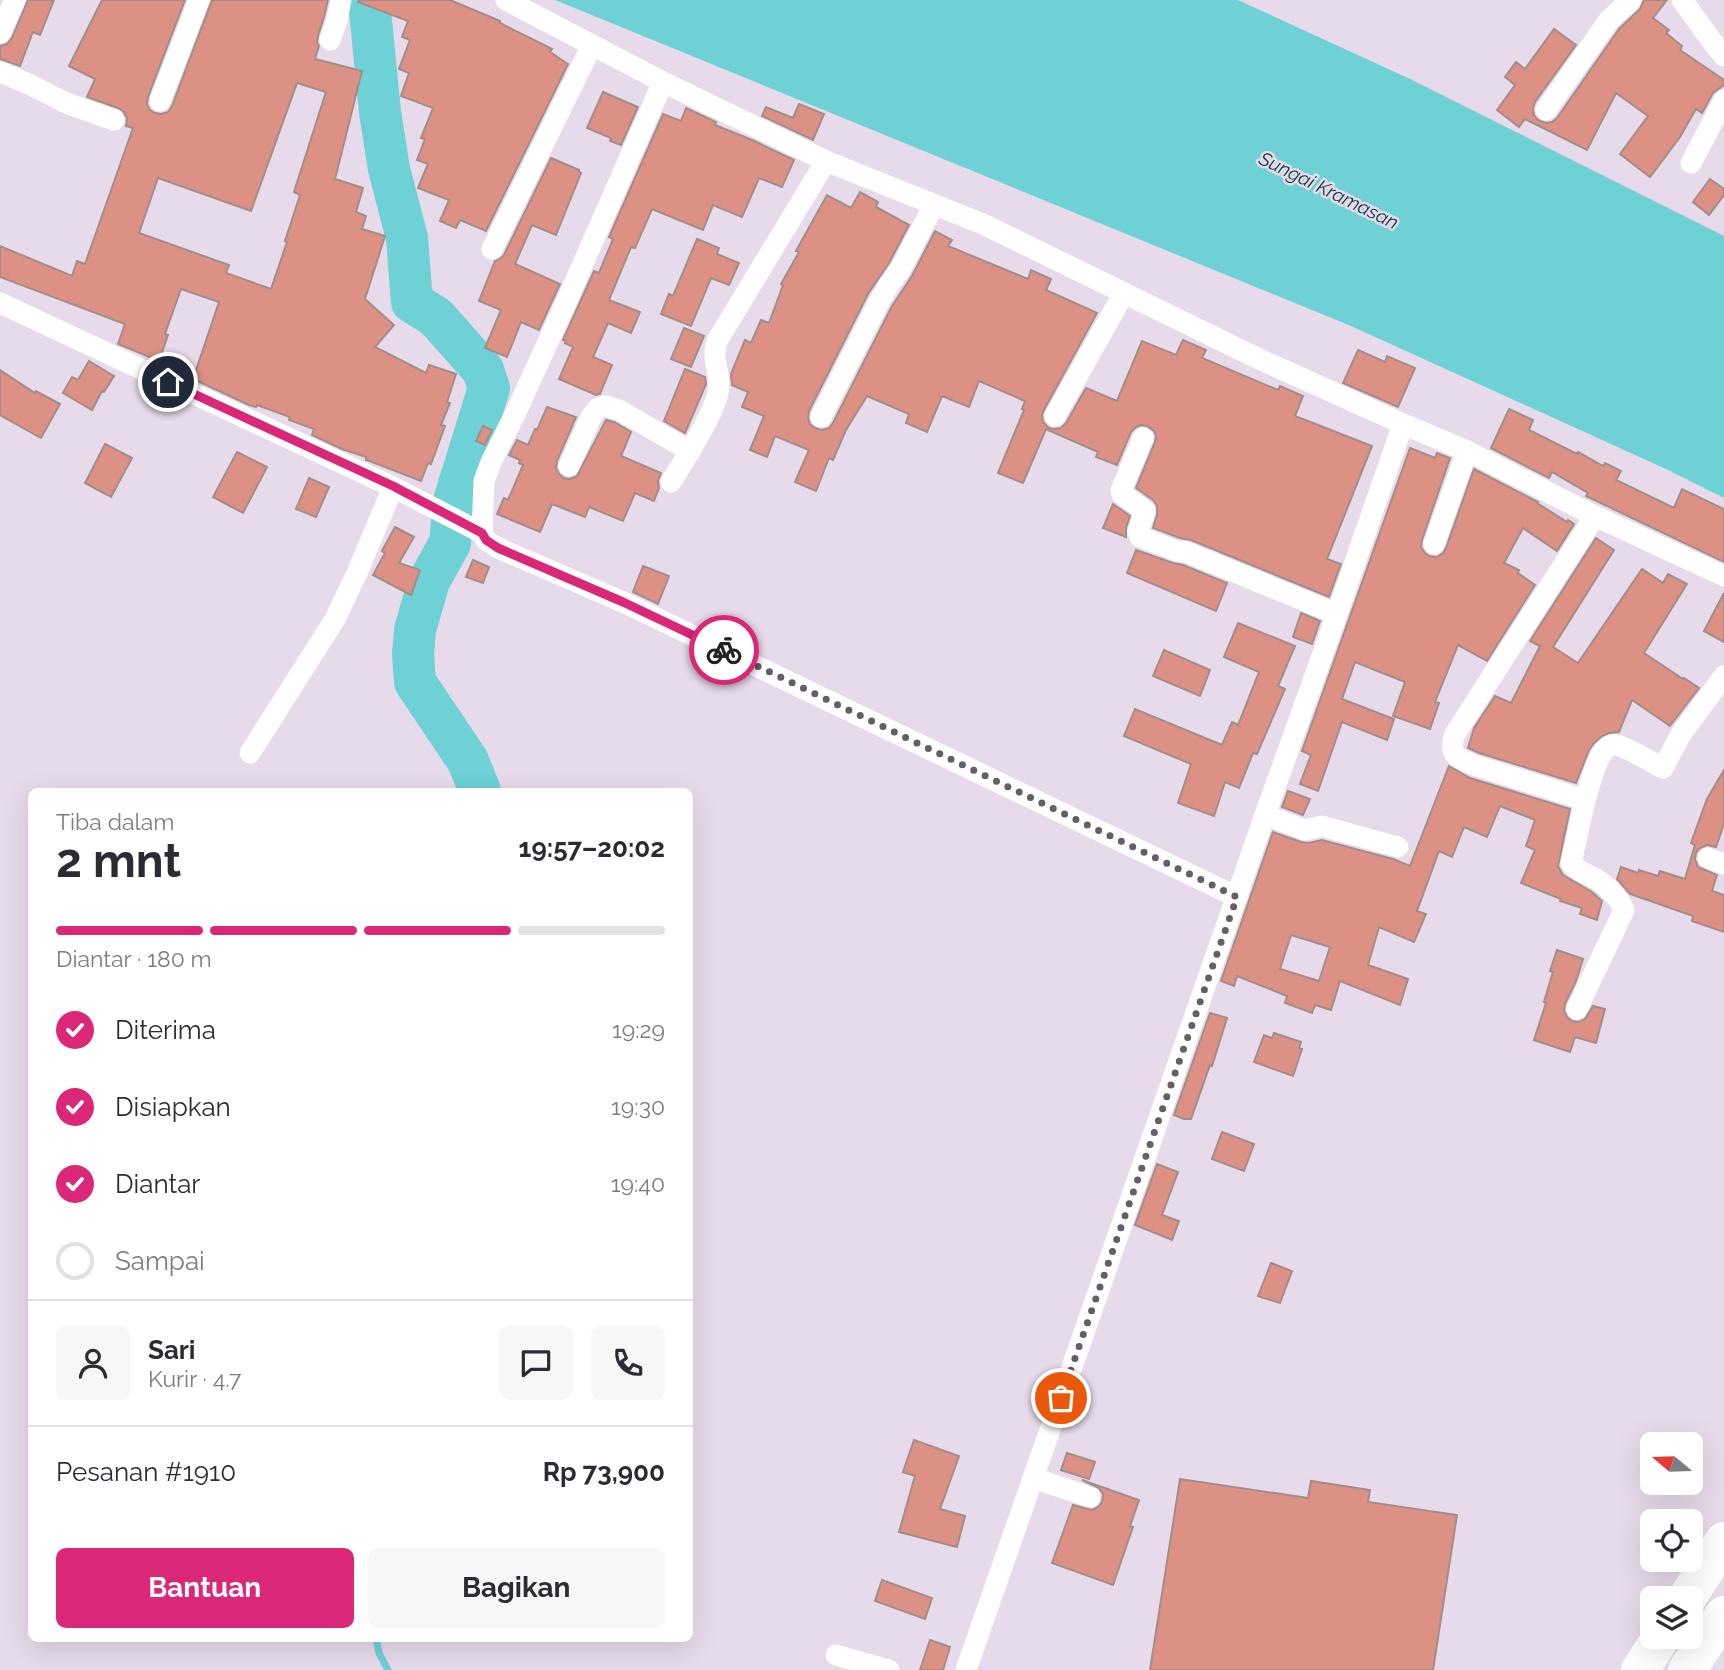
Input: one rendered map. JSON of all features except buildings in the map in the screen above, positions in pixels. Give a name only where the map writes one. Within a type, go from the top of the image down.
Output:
[{"type":"highway","points":[[1695,1586],[1724,1541]]},
{"type":"highway","points":[[1687,1670],[1724,1615]]},
{"type":"highway","points":[[1640,1670],[1654,1649]]},
{"type":"street","points":[[0,33],[15,0]]},
{"type":"street","points":[[160,100],[199,0]]},
{"type":"street","points":[[330,40],[341,0]]},
{"type":"street","points":[[506,0],[663,82],[826,162],[983,224],[1257,358],[1467,451],[1595,516],[1724,576]]},
{"type":"street","points":[[1546,110],[1609,20],[1630,0]]},
{"type":"street","points":[[1682,0],[1724,56]]},
{"type":"street","points":[[492,249],[592,45]]},
{"type":"street","points":[[0,72],[66,103],[114,120]]},
{"type":"street","points":[[476,529],[484,481],[491,462],[567,300],[663,82]]},
{"type":"street","points":[[1691,163],[1724,100]]},
{"type":"street","points":[[671,482],[717,397],[719,384],[713,355],[717,341],[826,162]]},
{"type":"street","points":[[821,417],[880,300],[900,270],[934,205]]},
{"type":"street","points":[[1055,416],[1124,293]]},
{"type":"street","points":[[0,303],[393,486],[476,529],[498,548],[623,602],[1237,897]]},
{"type":"street","points":[[569,466],[591,417],[598,408],[606,406],[619,410],[690,451]]},
{"type":"street","points":[[966,1670],[1403,424]]},
{"type":"street","points":[[1143,438],[1121,490],[1122,494],[1145,511],[1138,532],[1140,537],[1186,552],[1337,614]]},
{"type":"street","points":[[1434,544],[1467,451]]},
{"type":"street","points":[[250,753],[335,619],[393,486]]},
{"type":"street","points":[[1585,800],[1474,765],[1458,758],[1451,745],[1454,734],[1595,516]]},
{"type":"street","points":[[1577,1009],[1624,910],[1606,886],[1571,863],[1585,800],[1601,753],[1607,746],[1616,745],[1663,768],[1681,734],[1724,676]]},
{"type":"street","points":[[1265,815],[1305,830],[1322,826],[1398,847]]},
{"type":"street","points":[[1033,1478],[1090,1497]]},
{"type":"street","points":[[836,1655],[888,1670]]},
{"type":"water","name":"Sungai Kramasan","points":[[555,0],[1238,0],[1408,78],[1724,236],[1724,498],[1351,326]]},
{"type":"waterway","points":[[369,0],[380,112],[389,169],[407,238],[412,302],[436,317],[483,370],[489,388],[454,501],[450,543],[429,581],[415,630],[413,654],[415,682],[468,761],[479,788]]},
{"type":"waterway","points":[[377,1642],[388,1670]]},
{"type":"way so far","points":[[724,650],[1237,897],[1061,1398]]},
{"type":"route","points":[[168,382],[393,486],[482,533],[486,540],[498,548],[623,602],[724,650]]}]
